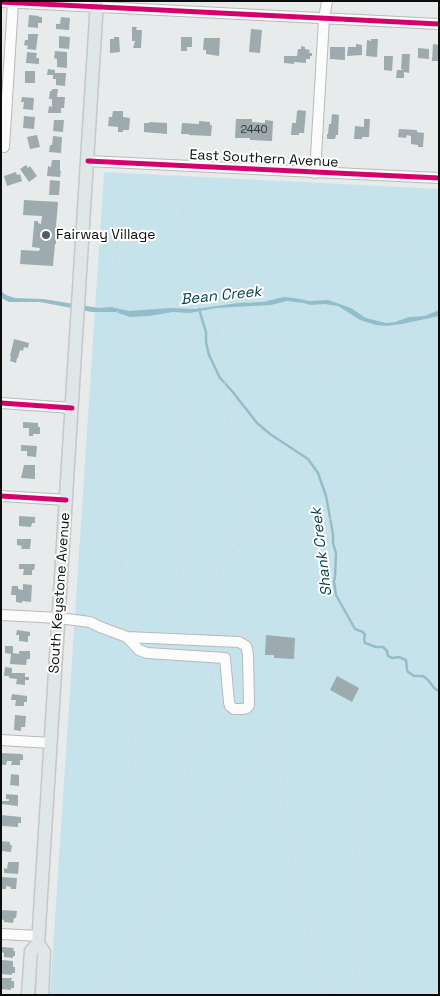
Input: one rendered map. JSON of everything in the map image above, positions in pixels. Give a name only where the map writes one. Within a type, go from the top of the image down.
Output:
[{"type":"main road","name":"South Keystone Avenue","points":[[28,995],[31,951],[38,940],[97,4]]},
{"type":"main road","name":"South Keystone Avenue","points":[[38,940],[44,952],[42,995]]},
{"type":"street","points":[[315,173],[324,19],[327,1]]},
{"type":"street","points":[[1,2],[97,4],[324,19],[439,24]]},
{"type":"street","points":[[4,147],[12,3]]},
{"type":"street","name":"East Southern Avenue","points":[[88,161],[439,178]]},
{"type":"street","points":[[1,403],[72,408]]},
{"type":"street","points":[[1,496],[66,500]]},
{"type":"street","points":[[1,615],[59,618],[90,622],[100,627],[127,634],[225,637],[239,642],[246,646],[248,654],[250,698],[247,708],[242,710],[234,709],[230,706],[229,702],[225,637]]},
{"type":"street","points":[[127,634],[139,650],[147,653],[225,658]]},
{"type":"street","points":[[1,740],[51,743]]},
{"type":"street","points":[[1,934],[38,940]]},
{"type":"path","points":[[172,172],[188,232],[199,255],[209,285],[225,389],[232,466],[237,492],[244,510],[244,527],[237,546],[220,570],[218,582],[225,637]]},
{"type":"path","points":[[127,634],[130,606],[120,550],[99,504],[96,456],[92,441],[94,405],[104,352],[124,347],[142,350],[147,348],[119,325],[117,320],[120,297],[115,280],[118,219],[127,191],[136,182],[149,178],[156,180],[164,187],[175,199],[182,212]]},
{"type":"path","points":[[199,255],[223,251],[284,252],[314,246],[329,247],[337,251],[366,250],[393,252],[417,256],[439,266]]},
{"type":"path","points":[[169,634],[189,521],[193,454],[187,411],[182,403],[173,395],[168,386],[165,372],[214,312]]},
{"type":"path","points":[[214,317],[334,375],[332,363],[373,363],[398,360],[439,350]]},
{"type":"path","points":[[237,546],[254,540],[303,529],[350,512],[373,482],[383,473],[439,449]]},
{"type":"path","points":[[180,849],[258,765],[270,743],[286,684],[287,668],[321,645],[323,637],[329,632],[340,629],[354,618],[374,612],[439,582]]},
{"type":"path","points":[[51,957],[61,930],[110,848],[120,799],[132,767],[128,710],[134,683],[134,667],[131,655]]},
{"type":"path","points":[[104,995],[145,931],[160,902],[180,849],[190,750],[194,733],[208,710],[213,680],[212,668]]},
{"type":"path","points":[[360,995],[356,974],[354,884],[358,832],[367,799],[393,742],[408,720],[414,717],[421,718],[436,731],[439,740]]},
{"type":"path","points":[[270,743],[283,770],[285,812],[297,891],[318,966],[322,995]]},
{"type":"shaded area","points":[[104,172],[439,189],[439,995],[50,995]]},
{"type":"shaded area","name":"Bean Creek","points":[[1,291],[15,298],[43,299],[129,311],[170,308],[196,309],[238,303],[263,302],[284,297],[310,301],[328,300],[351,308],[366,318],[386,323],[409,317],[425,316],[439,310],[439,316],[386,326],[360,320],[338,306],[311,305],[287,301],[271,305],[216,308],[190,313],[173,312],[130,317],[115,312],[92,312],[40,302],[9,302],[1,298]]},
{"type":"building","points":[[29,15],[42,17],[42,23],[38,23],[38,28],[28,27]]},
{"type":"building","points":[[61,17],[70,18],[69,30],[56,29],[56,24],[60,24]]},
{"type":"building","points":[[132,27],[137,27],[136,30],[142,30],[141,48],[133,48],[135,41],[132,41]]},
{"type":"building","points":[[251,29],[262,30],[260,53],[249,52]]},
{"type":"building","points":[[28,34],[38,34],[36,50],[27,49],[28,46],[24,45],[25,40],[28,40]]},
{"type":"building","points":[[59,36],[70,37],[69,49],[59,48]]},
{"type":"building","points":[[114,37],[119,37],[120,52],[110,53],[110,39],[114,39]]},
{"type":"building","points":[[181,37],[192,37],[192,47],[187,47],[187,51],[181,51]]},
{"type":"building","points":[[204,38],[220,38],[219,56],[206,54],[206,50],[203,50]]},
{"type":"building","points":[[371,39],[378,39],[377,57],[366,56],[367,40],[371,41]]},
{"type":"building","points":[[356,44],[362,45],[362,55],[347,56],[348,47],[356,47]]},
{"type":"building","points":[[433,44],[439,45],[439,61],[432,61]]},
{"type":"building","points":[[301,46],[310,50],[309,53],[312,53],[310,59],[306,59],[306,63],[284,63],[284,56],[297,56],[298,49],[301,49]]},
{"type":"building","points":[[330,47],[345,47],[345,60],[330,59]]},
{"type":"building","points":[[418,48],[429,49],[429,59],[418,58]]},
{"type":"building","points":[[55,51],[67,52],[67,68],[57,67],[57,59],[54,58]]},
{"type":"building","points":[[27,52],[37,53],[36,58],[39,58],[39,64],[26,63]]},
{"type":"building","points":[[402,54],[410,54],[409,73],[404,72],[404,78],[396,78],[397,70],[404,70],[401,69]]},
{"type":"building","points":[[384,56],[393,56],[392,71],[384,70]]},
{"type":"building","points":[[48,69],[55,70],[55,73],[66,73],[65,86],[56,85],[56,79],[53,79],[53,75],[47,75]]},
{"type":"building","points":[[25,71],[35,71],[35,83],[25,83]]},
{"type":"building","points":[[52,89],[58,89],[57,97],[65,97],[64,108],[61,108],[61,113],[48,113],[49,106],[52,107],[52,99],[49,99]]},
{"type":"building","points":[[22,97],[34,98],[33,110],[23,109],[24,102],[21,102]]},
{"type":"building","points":[[113,111],[123,111],[123,117],[130,118],[129,130],[118,132],[118,127],[108,126],[109,117],[112,117]]},
{"type":"building","points":[[297,111],[306,111],[304,133],[291,135],[292,123],[296,123]]},
{"type":"building","points":[[332,114],[339,115],[338,135],[336,135],[335,139],[327,139],[329,124],[331,124]]},
{"type":"building","points":[[24,116],[35,117],[34,129],[23,128]]},
{"type":"building","points":[[236,119],[252,119],[252,122],[265,123],[265,120],[273,121],[272,141],[235,138]]},
{"type":"building","points":[[364,119],[370,119],[369,137],[354,139],[355,126],[364,127]]},
{"type":"building","points":[[54,120],[64,120],[63,132],[53,131]]},
{"type":"building","points":[[199,121],[210,122],[210,125],[212,125],[211,136],[181,134],[182,123],[199,124]]},
{"type":"building","points":[[144,123],[167,123],[167,134],[144,132]]},
{"type":"building","points":[[399,129],[417,130],[417,132],[424,133],[423,147],[411,144],[411,136],[407,135],[406,138],[398,137]]},
{"type":"building","points":[[37,135],[40,147],[30,149],[27,137]]},
{"type":"building","points":[[53,136],[62,137],[61,153],[49,152]]},
{"type":"building","points":[[52,160],[60,160],[60,177],[47,176],[48,166],[51,167]]},
{"type":"building","points":[[26,165],[28,168],[30,166],[37,176],[29,182],[20,169]]},
{"type":"building","points":[[16,172],[17,175],[20,174],[22,181],[7,186],[4,176]]},
{"type":"building","points":[[50,180],[60,181],[59,195],[49,195]]},
{"type":"building","name":"Fairway Village","points":[[24,200],[58,202],[56,230],[60,230],[59,240],[56,240],[55,244],[53,266],[20,264],[21,250],[39,251],[40,248],[32,247],[34,221],[38,221],[41,224],[42,216],[23,215]]},
{"type":"building","points":[[14,339],[29,343],[28,348],[24,347],[23,351],[20,350],[16,363],[10,361]]},
{"type":"building","points":[[23,422],[38,423],[40,434],[29,436],[29,428],[23,428]]},
{"type":"building","points":[[21,445],[37,446],[36,457],[27,456],[27,451],[21,451]]},
{"type":"building","points":[[24,465],[35,465],[35,479],[21,478]]},
{"type":"building","points":[[19,516],[35,517],[35,523],[32,523],[31,527],[19,526]]},
{"type":"building","points":[[17,539],[31,539],[30,549],[21,549],[22,546],[17,545]]},
{"type":"building","points":[[19,564],[35,564],[32,575],[23,575],[24,569],[19,569]]},
{"type":"building","points":[[23,584],[32,585],[31,602],[16,602],[16,595],[11,595],[12,586],[18,586],[18,589],[23,590]]},
{"type":"building","points":[[17,630],[30,632],[28,642],[19,641],[19,635],[16,635]]},
{"type":"building","points":[[266,635],[295,638],[294,659],[274,658],[274,655],[265,655]]},
{"type":"building","points":[[5,646],[13,646],[13,653],[19,654],[19,651],[30,651],[30,659],[27,659],[26,665],[10,664],[11,654],[5,653]]},
{"type":"building","points":[[5,667],[12,668],[12,673],[25,673],[25,677],[29,677],[29,680],[25,680],[25,685],[16,684],[17,679],[4,676]]},
{"type":"building","points":[[337,676],[359,688],[352,702],[330,690]]},
{"type":"building","points":[[12,694],[27,696],[27,702],[24,702],[24,706],[15,706],[16,700],[11,700]]},
{"type":"building","points":[[15,715],[26,716],[25,727],[21,727],[21,731],[14,730]]},
{"type":"building","points":[[1,753],[21,754],[23,755],[23,760],[20,760],[20,765],[11,765],[12,761],[7,761],[6,765],[1,765]]},
{"type":"building","points":[[11,774],[19,775],[19,786],[10,785]]},
{"type":"building","points":[[6,794],[18,795],[18,806],[1,804],[1,801],[9,801],[9,799],[6,799]]},
{"type":"building","points":[[1,815],[21,817],[21,823],[18,823],[18,827],[2,826]]},
{"type":"building","points":[[1,841],[10,842],[10,845],[12,845],[11,852],[1,851]]},
{"type":"building","points":[[8,862],[19,862],[18,874],[4,873],[4,868],[7,869]]},
{"type":"building","points":[[1,877],[17,878],[16,889],[6,886],[6,889],[1,889]]},
{"type":"building","points":[[1,910],[17,911],[13,923],[4,922],[1,919]]},
{"type":"building","points":[[2,947],[14,948],[15,956],[13,958],[4,957],[4,953],[1,952]]},
{"type":"building","points":[[2,960],[13,961],[15,973],[12,973],[12,975],[2,974]]},
{"type":"building","points":[[2,978],[12,978],[11,981],[14,981],[14,988],[11,988],[11,990],[1,989]]},
{"type":"waterway","name":"Shank Creek","points":[[199,309],[206,332],[209,355],[220,378],[257,423],[308,459],[318,473],[326,496],[336,553],[334,582],[336,595],[355,629],[363,632],[365,643],[376,647],[383,647],[387,651],[388,656],[392,658],[399,657],[406,660],[408,672],[414,676],[423,676],[439,691]]},
{"type":"cycle path","points":[[1,2],[439,24]]},
{"type":"cycle path","points":[[88,161],[439,178]]},
{"type":"cycle path","points":[[1,403],[72,408]]},
{"type":"cycle path","points":[[1,496],[66,500]]},
{"type":"place","name":"Fairway Village","points":[[46,235]]}]
